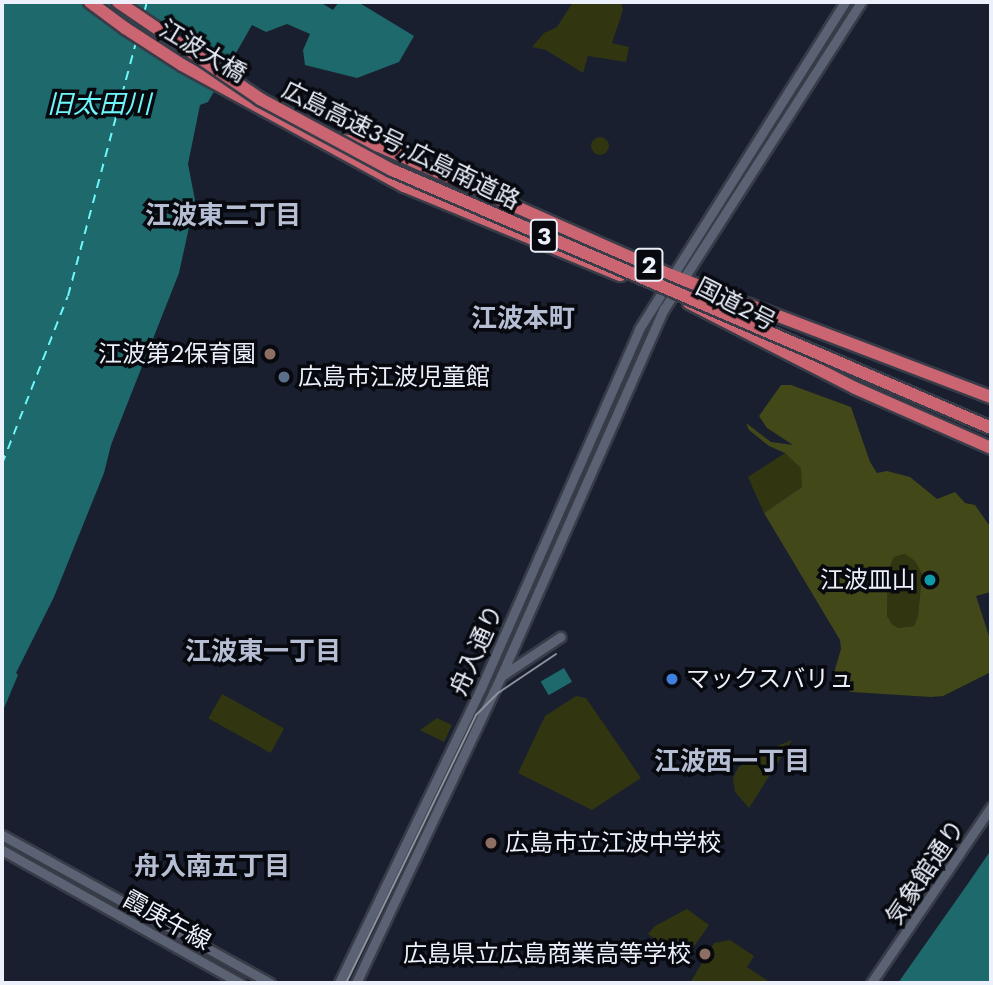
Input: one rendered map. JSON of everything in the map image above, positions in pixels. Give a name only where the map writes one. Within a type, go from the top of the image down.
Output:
[{"type":"highway","name":"江波大橋","points":[[90,2],[182,65],[302,133]]},
{"type":"highway","name":"広島高速3号;広島南道路","points":[[118,2],[260,99],[393,170],[991,428]]},
{"type":"highway","name":"国道2号","points":[[302,133],[379,146],[678,277],[991,397]]},
{"type":"highway","name":"国道2号","points":[[302,133],[404,186],[667,293],[855,388],[991,447]]},
{"type":"street","points":[[678,277],[845,2]]},
{"type":"street","points":[[667,293],[861,2]]},
{"type":"street","name":"舟入通り","points":[[339,983],[481,688],[639,329],[667,293]]},
{"type":"street","name":"舟入通り","points":[[356,983],[501,676],[667,293]]},
{"type":"street","points":[[501,676],[560,637]]},
{"type":"street","name":"気象館通り","points":[[872,983],[991,807]]},
{"type":"street","points":[[2,835],[270,983]]},
{"type":"street","name":"霞庚午線","points":[[2,850],[240,983]]},
{"type":"shaded area","points":[[573,2],[621,2],[623,10],[612,43],[629,47],[626,62],[588,56],[583,73],[546,50],[532,47],[544,33],[557,27]]},
{"type":"shaded area","points":[[600,137],[606,140],[609,146],[606,152],[600,155],[594,152],[591,146],[594,140]]},
{"type":"shaded area","points":[[781,385],[791,385],[851,407],[870,462],[877,473],[887,471],[910,477],[937,499],[955,492],[965,503],[975,505],[991,528],[991,592],[976,596],[990,639],[991,672],[943,696],[851,692],[841,685],[834,673],[841,649],[840,640],[764,513],[802,487],[801,468],[785,453],[769,446],[749,430],[746,423],[771,442],[793,445],[767,428],[759,416]],"holes":[[[905,554],[915,561],[922,574],[918,616],[914,626],[898,628],[887,616],[888,571],[894,557]]]},
{"type":"shaded area","points":[[785,453],[802,468],[802,487],[764,513],[748,477]]},
{"type":"shaded area","points":[[906,554],[915,561],[922,574],[918,616],[914,626],[898,628],[887,616],[888,571],[894,557]]},
{"type":"shaded area","points":[[222,694],[284,728],[271,753],[208,718]]},
{"type":"shaded area","points":[[576,696],[586,698],[641,778],[592,810],[518,773],[545,716]]},
{"type":"shaded area","points":[[437,718],[452,725],[444,742],[420,730]]},
{"type":"shaded area","points":[[792,740],[749,808],[735,792],[733,778],[738,768],[750,757]]},
{"type":"shaded area","points":[[687,909],[709,925],[684,961],[648,934],[655,926]]},
{"type":"shaded area","points":[[730,940],[754,956],[747,967],[771,983],[690,983],[714,943]]},
{"type":"water","name":"旧太田川","points":[[2,2],[320,2],[333,10],[339,2],[358,2],[414,36],[399,62],[357,78],[305,65],[303,50],[310,34],[287,24],[266,32],[252,25],[208,102],[200,105],[188,164],[195,200],[179,273],[111,445],[104,473],[54,597],[16,673],[18,675],[2,713]]},
{"type":"water","points":[[564,668],[572,682],[549,695],[541,682]]},
{"type":"water","points":[[991,850],[991,983],[898,983],[967,885]]},
{"type":"ferry route","points":[[144,13],[147,2]]},
{"type":"ferry route","points":[[2,464],[68,296],[136,42]]},
{"type":"tram line","points":[[346,983],[476,715],[498,693],[556,654]]},
{"type":"place","name":"江波第２保育園","points":[[270,354]]},
{"type":"place","name":"広島市江波児童館","points":[[284,377]]},
{"type":"place","name":"江波皿山","points":[[930,580]]},
{"type":"place","name":"マックスバリュ","points":[[672,679]]},
{"type":"place","name":"広島市立江波中学校","points":[[491,843]]},
{"type":"place","name":"広島県立広島商業高等学校","points":[[705,954]]},
{"type":"district","name":"江波東二丁目","points":[[223,216]]},
{"type":"district","name":"江波本町","points":[[523,319]]},
{"type":"district","name":"江波東一丁目","points":[[263,652]]},
{"type":"district","name":"江波西一丁目","points":[[732,762]]},
{"type":"district","name":"舟入南五丁目","points":[[212,867]]}]
